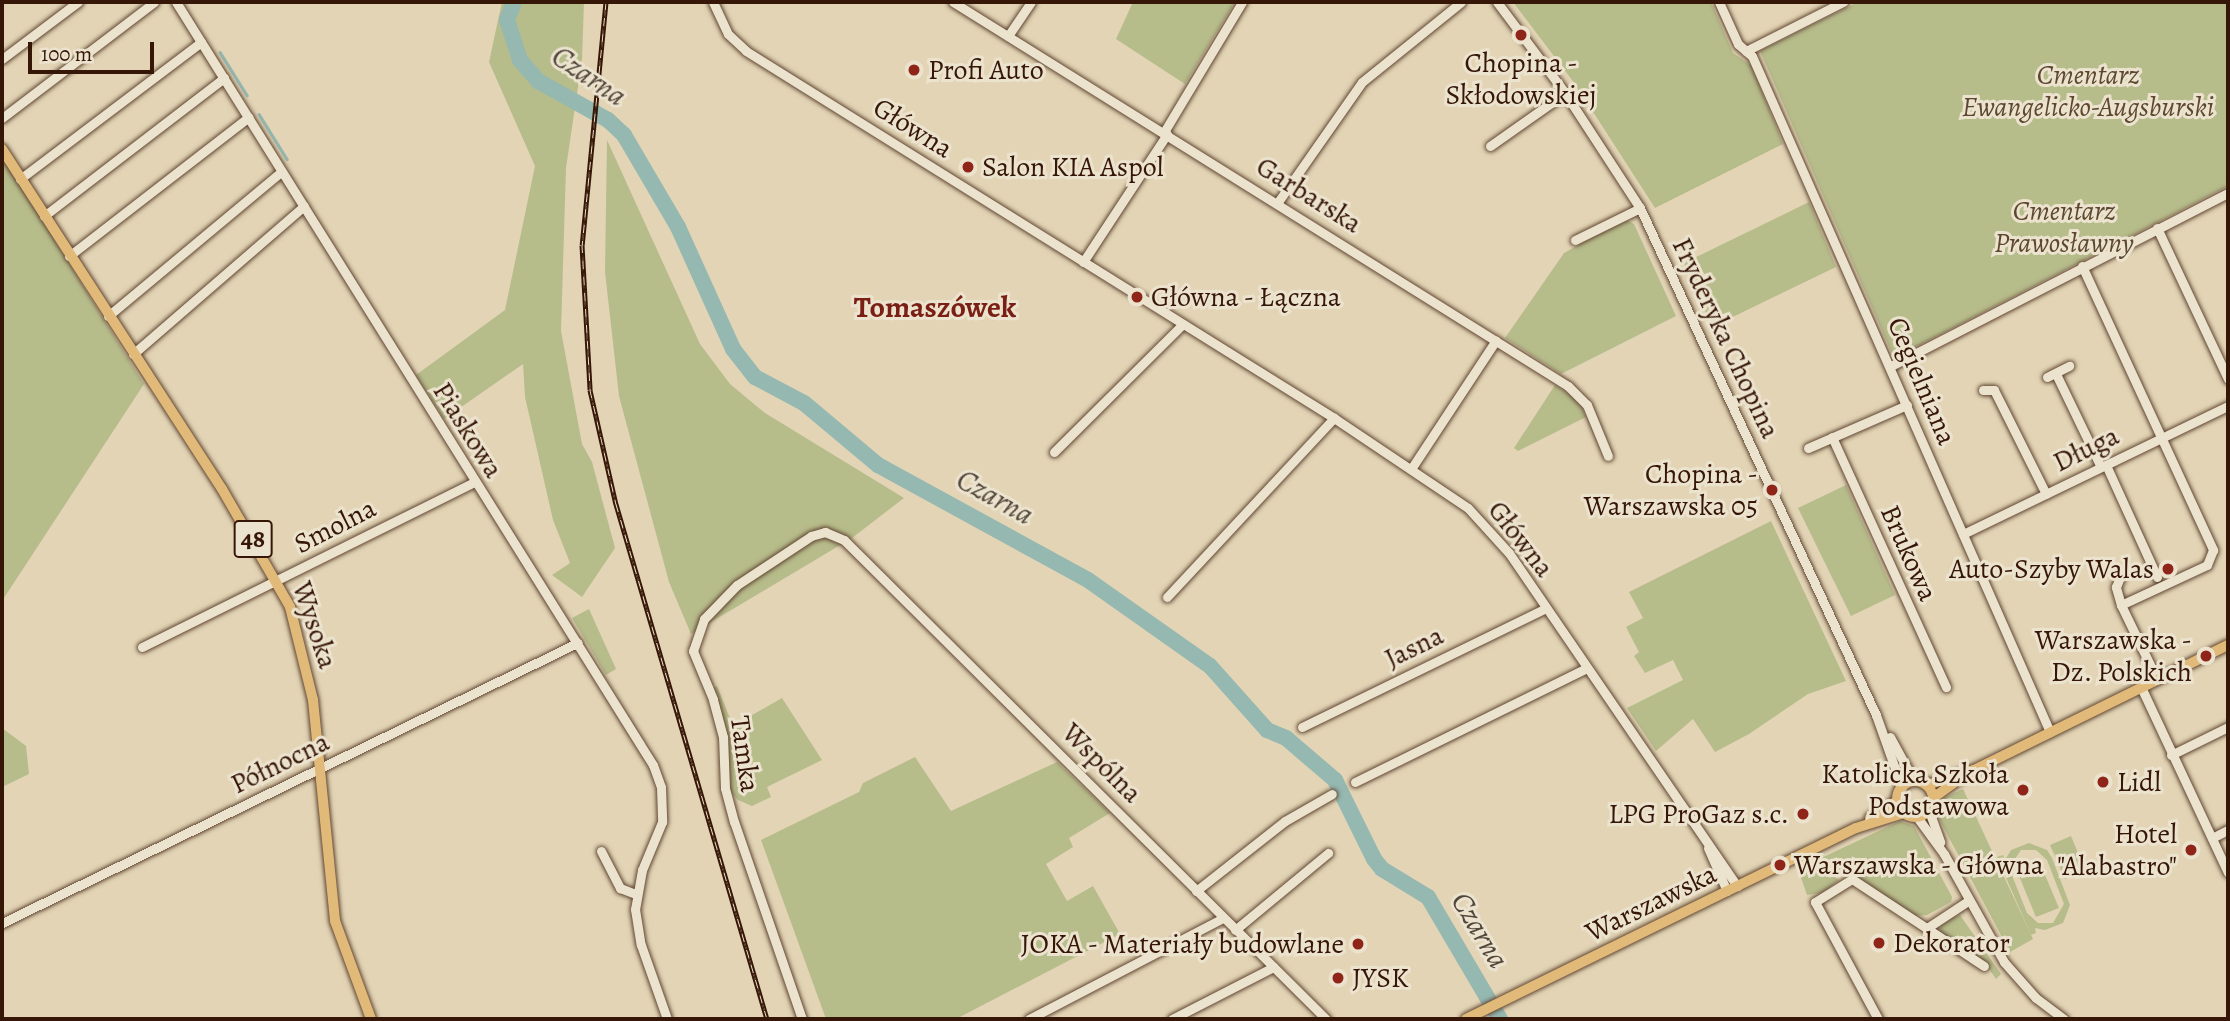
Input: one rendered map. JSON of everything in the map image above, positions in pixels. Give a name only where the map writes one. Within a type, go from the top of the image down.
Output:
[{"type":"main road","name":"Wysoka","points":[[2,149],[277,580],[305,659],[321,769],[327,871],[335,921],[371,1019]]},
{"type":"main road","points":[[1974,770],[1927,785],[1914,781],[1902,788],[1897,801],[1904,813],[1917,817],[1929,811],[1933,798],[1974,770],[2228,645]]},
{"type":"main road","points":[[1927,785],[1933,798]]},
{"type":"main road","name":"Warszawska","points":[[1466,1019],[1856,828],[1897,801]]},
{"type":"main road","name":"Warszawska","points":[[1856,828],[1904,813]]},
{"type":"street","points":[[2,59],[78,2]]},
{"type":"street","points":[[2,118],[154,2]]},
{"type":"street","name":"Piaskowa","points":[[176,2],[474,482],[640,743],[661,786],[662,822],[636,894],[640,945],[667,1019]]},
{"type":"street","name":"Główna","points":[[713,2],[728,34],[755,57],[1334,418],[1411,469],[1483,522],[1587,668],[1706,844],[1732,888]]},
{"type":"street","name":"Garbarska","points":[[953,2],[1278,202],[1581,397],[1608,456]]},
{"type":"street","points":[[1008,36],[1031,2]]},
{"type":"street","points":[[1083,262],[1166,133],[1242,2]]},
{"type":"street","points":[[1278,202],[1362,82],[1461,2]]},
{"type":"street","name":"Fryderyka Chopina","points":[[1497,2],[1565,93],[1640,208],[1876,715],[1914,781]]},
{"type":"street","name":"Cegielniana","points":[[1719,2],[1738,44],[1746,51],[1891,366],[2050,732]]},
{"type":"street","points":[[1746,51],[1843,2]]},
{"type":"street","points":[[20,179],[201,42]]},
{"type":"street","points":[[44,216],[224,78]]},
{"type":"street","points":[[1490,146],[1565,93]]},
{"type":"street","points":[[69,256],[249,117]]},
{"type":"street","points":[[107,316],[282,171]]},
{"type":"street","points":[[1891,366],[2228,193]]},
{"type":"street","points":[[133,354],[304,206]]},
{"type":"street","points":[[1575,240],[1640,208]]},
{"type":"street","points":[[2157,228],[2228,379]]},
{"type":"street","points":[[2082,266],[2210,542],[2211,558],[2207,565],[2121,605]]},
{"type":"street","points":[[1054,452],[1182,325]]},
{"type":"street","points":[[1411,469],[1496,340]]},
{"type":"street","points":[[2069,366],[2051,375],[2103,466],[2158,577]]},
{"type":"street","points":[[1983,390],[1994,390],[2046,494]]},
{"type":"street","points":[[1808,448],[1908,405]]},
{"type":"street","name":"Długa","points":[[1963,534],[2228,406]]},
{"type":"street","points":[[1167,597],[1334,418]]},
{"type":"street","name":"Brukowa","points":[[1832,437],[1946,687]]},
{"type":"street","name":"Smolna","points":[[142,647],[474,482]]},
{"type":"street","name":"Tamka","points":[[802,1019],[734,822],[725,788],[723,737],[693,651],[704,619],[737,585],[811,536],[825,532],[844,540]]},
{"type":"street","name":"Wspólna","points":[[844,540],[1326,1019]]},
{"type":"street","points":[[2122,572],[2116,587],[2121,605],[2157,679]]},
{"type":"street","name":"Jasna","points":[[1302,727],[1546,608]]},
{"type":"street","name":"Północna","points":[[2,923],[578,643]]},
{"type":"street","points":[[1355,782],[1587,668]]},
{"type":"street","points":[[2141,687],[2228,873]]},
{"type":"street","name":"Fryderyka Chopina","points":[[1876,715],[1902,788]]},
{"type":"street","points":[[2171,755],[2228,727]]},
{"type":"street","points":[[1196,891],[1295,814],[1332,794]]},
{"type":"street","points":[[1929,811],[1944,853],[1968,901],[2004,962],[2036,998],[2064,1019]]},
{"type":"street","points":[[1917,817],[1944,853]]},
{"type":"street","points":[[2212,838],[2228,830]]},
{"type":"street","points":[[601,851],[620,888],[636,894]]},
{"type":"street","points":[[1235,930],[1328,853]]},
{"type":"street","points":[[1878,1019],[1815,902],[1852,879],[1984,966]]},
{"type":"street","points":[[1927,928],[1968,901]]},
{"type":"street","points":[[1029,1019],[1223,918]]},
{"type":"street","points":[[1172,1019],[1273,967]]},
{"type":"green space","points":[[502,2],[584,2],[582,60],[566,168],[561,331],[582,444],[592,462],[615,548],[582,597],[552,575],[570,563],[553,520],[525,397],[523,364],[444,419],[416,375],[505,310],[535,166],[489,62]]},
{"type":"green space","points":[[1133,2],[1235,2],[1185,84],[1116,39]]},
{"type":"green space","points":[[1513,2],[1711,2],[1733,53],[1751,65],[1783,144],[1655,208],[1575,84]]},
{"type":"green space","points":[[1858,2],[2228,2],[2228,186],[1894,358],[1760,51]]},
{"type":"green space","points":[[607,140],[700,344],[730,384],[765,413],[904,498],[852,538],[691,634],[669,582],[619,396],[605,272]]},
{"type":"green space","points":[[2,156],[144,384],[2,601]]},
{"type":"green space","points":[[1809,202],[1836,267],[1712,327],[1684,263]]},
{"type":"green space","points":[[1625,219],[1634,224],[1676,316],[1561,374],[1505,338],[1564,253]]},
{"type":"green space","points":[[1555,385],[1578,400],[1586,417],[1518,451],[1514,448]]},
{"type":"green space","points":[[1846,485],[1895,595],[1851,616],[1798,508]]},
{"type":"green space","points":[[1771,521],[1846,681],[1808,694],[1749,734],[1715,752],[1693,719],[1656,751],[1627,708],[1683,680],[1673,660],[1645,673],[1634,656],[1639,652],[1626,627],[1643,618],[1629,592]]},
{"type":"green space","points":[[589,609],[616,669],[606,675],[572,618]]},
{"type":"green space","points":[[717,686],[733,726],[782,698],[822,760],[767,787],[771,797],[752,806],[738,800],[727,788],[712,689]]},
{"type":"green space","points":[[2,728],[26,746],[29,774],[2,787]]},
{"type":"green space","points":[[915,757],[951,811],[1057,762],[1110,813],[1069,838],[1073,847],[1046,864],[1067,901],[1093,886],[1120,934],[956,1019],[826,1019],[761,840],[859,792],[863,783]]},
{"type":"green space","points":[[1963,789],[2033,939],[2010,952],[1938,817],[1944,798]]},
{"type":"green space","points":[[1900,821],[1914,826],[1952,897],[1951,902],[1927,915],[1915,916],[1843,869],[1838,875],[1817,860]]},
{"type":"green space","points":[[2071,836],[2085,870],[2065,879],[2050,845]]},
{"type":"green space","points":[[2029,843],[2047,850],[2070,905],[2063,923],[2045,930],[2035,928],[2036,933],[2031,935],[1997,857],[2003,855],[2005,860],[2011,850]],"holes":[[[2021,850],[2036,850],[2047,860],[2064,904],[2053,923],[2038,923],[2027,913],[2009,868]]]},
{"type":"green space","points":[[2039,861],[2059,908],[2036,917],[2017,871]]},
{"type":"green space","points":[[1814,862],[1839,880],[1822,893],[1807,895],[1798,869]]},
{"type":"green space","points":[[1960,915],[2001,974],[1996,979],[1985,963],[1940,932],[1941,922]]},
{"type":"waterway","name":"Czarna","points":[[514,2],[507,20],[520,60],[538,81],[608,120],[624,135],[678,227],[733,349],[755,377],[804,403],[878,465],[1088,580],[1210,666],[1267,730],[1286,738],[1335,780],[1374,859],[1382,869],[1428,897],[1500,1019]]},
{"type":"waterway","points":[[220,52],[247,95]]},
{"type":"waterway","points":[[259,114],[287,159]]},
{"type":"railway","points":[[606,2],[582,245],[590,390],[616,504],[767,1019]]},
{"type":"place","name":"Chopina - Skłodowskiej","points":[[1521,35]]},
{"type":"place","name":"Profi Auto","points":[[914,70]]},
{"type":"place","name":"Salon KIA Aspol","points":[[968,167]]},
{"type":"place","name":"Główna - Łączna","points":[[1137,297]]},
{"type":"place","name":"Chopina - Warszawska 05","points":[[1772,490]]},
{"type":"place","name":"Auto-Szyby Walas","points":[[2168,569]]},
{"type":"place","name":"Warszawska - Dz. Polskich","points":[[2206,656]]},
{"type":"place","name":"Lidl","points":[[2103,782]]},
{"type":"place","name":"Katolicka Szkoła Podstawowa","points":[[2023,790]]},
{"type":"place","name":"LPG ProGaz s.c.","points":[[1803,814]]},
{"type":"place","name":"Hotel \"Alabastro\"","points":[[2191,850]]},
{"type":"place","name":"Warszawska - Główna","points":[[1780,865]]},
{"type":"place","name":"Dekorator","points":[[1879,943]]},
{"type":"place","name":"JOKA - Materiały budowlane","points":[[1358,944]]},
{"type":"place","name":"JYSK","points":[[1338,978]]},
{"type":"district","name":"Tomaszówek","points":[[935,307]]},
{"type":"park label","name":"Cmentarz Ewangelicko-Augsburski","points":[[2088,91]]},
{"type":"park label","name":"Cmentarz Prawosławny","points":[[2064,227]]}]
